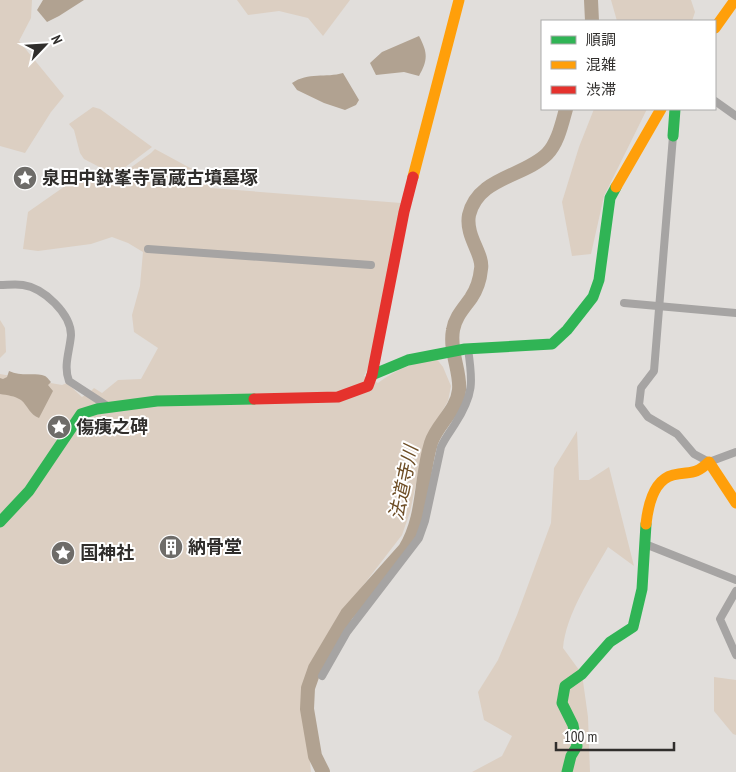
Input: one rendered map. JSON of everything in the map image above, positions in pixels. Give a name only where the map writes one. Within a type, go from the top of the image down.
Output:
[{"type":"street","points":[[0,522],[29,491],[75,421],[81,414],[88,411],[157,401],[338,397],[368,386],[372,376],[404,212],[459,0]]},
{"type":"street","points":[[716,27],[734,0]]},
{"type":"street","points":[[716,102],[736,116]]},
{"type":"street","points":[[372,376],[408,360],[466,349],[552,344],[568,330],[592,298],[599,280],[610,198],[660,110]]},
{"type":"street","points":[[676,110],[654,372],[641,388],[639,405],[648,417],[677,434],[694,454],[710,462],[736,503]]},
{"type":"street","points":[[148,249],[371,265]]},
{"type":"street","points":[[0,285],[24,285],[50,299],[60,309],[65,315],[70,331],[66,366],[69,381],[109,407]]},
{"type":"street","points":[[624,303],[736,313]]},
{"type":"street","points":[[322,676],[347,632],[419,538],[425,521],[441,447],[445,436],[459,416],[470,394],[472,376],[466,349]]},
{"type":"street","points":[[566,772],[571,756],[577,746],[573,725],[562,702],[565,686],[582,674],[610,642],[633,627],[642,591],[645,519],[655,489],[664,478],[676,474],[697,472],[710,462],[734,454]]},
{"type":"street","points":[[645,544],[736,580]]},
{"type":"street","points":[[736,591],[720,620],[736,655]]},
{"type":"shaded area","points":[[0,0],[32,0],[31,18],[19,41],[64,96],[51,112],[25,153],[0,146]]},
{"type":"shaded area","points":[[43,0],[84,0],[47,22],[37,10]]},
{"type":"shaded area","points":[[237,0],[350,0],[323,36],[308,18],[279,11],[248,15]]},
{"type":"shaded area","points":[[611,0],[691,0],[695,12],[692,20],[617,20]]},
{"type":"shaded area","points":[[419,36],[426,56],[419,76],[404,72],[376,75],[370,63],[382,52]]},
{"type":"shaded area","points":[[343,73],[359,100],[356,105],[345,110],[324,103],[297,90],[292,83],[311,76]]},
{"type":"shaded area","points":[[93,107],[100,109],[152,147],[118,171],[107,171],[84,159],[80,153],[74,130],[69,124]]},
{"type":"shaded area","points":[[594,110],[647,110],[604,196],[591,254],[572,256],[562,202],[579,147]]},
{"type":"shaded area","points":[[155,149],[192,169],[211,188],[401,203],[369,366],[364,376],[378,383],[406,367],[436,358],[443,367],[451,386],[448,401],[425,441],[410,512],[402,535],[338,618],[310,665],[305,710],[311,772],[0,772],[0,374],[62,385],[67,383],[82,397],[94,388],[102,393],[118,380],[141,379],[158,348],[134,332],[132,315],[140,286],[143,252],[128,243],[112,237],[91,244],[38,251],[23,249],[28,212],[88,170],[119,176]]},
{"type":"shaded area","points":[[0,320],[5,328],[6,352],[0,358]]},
{"type":"shaded area","points":[[9,371],[18,374],[41,375],[51,382],[48,385],[53,391],[39,418],[33,415],[21,400],[0,394],[0,378],[7,377]]},
{"type":"shaded area","points":[[577,431],[579,480],[589,480],[609,467],[634,566],[608,547],[580,596],[565,635],[563,648],[582,674],[588,717],[590,772],[472,772],[502,756],[512,736],[484,720],[478,692],[498,660],[517,615],[551,523],[554,468]]},
{"type":"shaded area","points":[[714,677],[736,680],[736,735],[733,734],[714,711]]},
{"type":"waterway","name":"法道寺川","points":[[591,0],[592,20]]},
{"type":"waterway","name":"法道寺川","points":[[323,772],[315,756],[307,709],[308,688],[315,668],[347,614],[405,549],[416,524],[431,443],[455,404],[459,390],[452,338],[454,325],[475,291],[481,273],[480,258],[468,223],[469,215],[474,202],[492,185],[537,162],[547,154],[557,139],[566,110]]},
{"type":"traffic: fast","points":[[673,136],[675,110]]},
{"type":"traffic: fast","points":[[372,375],[408,360],[465,349],[552,344],[567,330],[593,297],[599,280],[610,198],[616,187]]},
{"type":"traffic: fast","points":[[0,522],[29,491],[81,414],[97,409],[157,401],[254,399]]},
{"type":"traffic: fast","points":[[567,772],[571,756],[577,746],[573,725],[562,703],[565,686],[582,674],[610,642],[633,627],[642,589],[646,524]]},
{"type":"traffic: slow","points":[[413,177],[459,0]]},
{"type":"traffic: slow","points":[[716,27],[735,0]]},
{"type":"traffic: slow","points":[[616,187],[660,110]]},
{"type":"traffic: slow","points":[[646,524],[650,502],[661,482],[673,475],[696,471],[709,462],[736,503]]},
{"type":"traffic: jam","points":[[254,399],[338,397],[368,386],[372,375],[404,212],[413,177]]},
{"type":"place","name":"泉田中鉢峯寺富蔵古墳墓塚","points":[[25,178]]},
{"type":"place","name":"傷痍之碑","points":[[59,427]]},
{"type":"place","name":"納骨堂","points":[[171,547]]},
{"type":"place","name":"国神社","points":[[63,553]]}]
